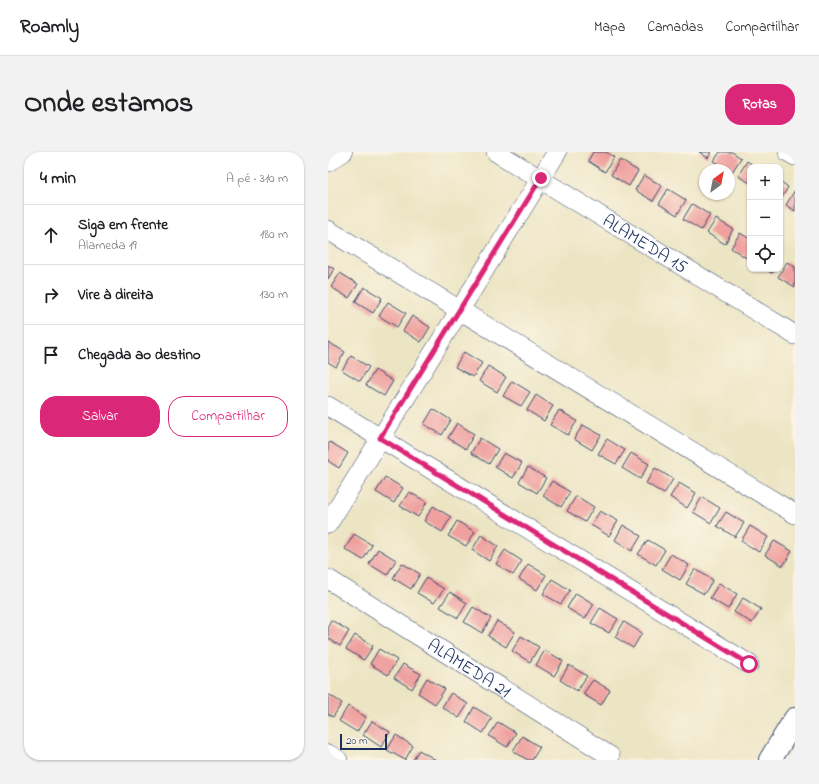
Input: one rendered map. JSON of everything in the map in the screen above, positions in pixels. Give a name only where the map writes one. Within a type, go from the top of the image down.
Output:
[{"type":"street","points":[[328,162],[343,152]]},
{"type":"street","name":"ALAMEDA 15","points":[[496,152],[541,178],[795,335]]},
{"type":"street","points":[[328,524],[557,152]]},
{"type":"street","points":[[788,152],[795,156]]},
{"type":"street","points":[[328,230],[795,514]]},
{"type":"street","points":[[328,406],[749,664]]},
{"type":"street","name":"ALAMEDA 21","points":[[328,579],[610,756]]},
{"type":"street","points":[[770,760],[795,719]]},
{"type":"street","points":[[328,754],[338,760]]},
{"type":"building","points":[[593,152],[606,152],[614,157],[605,172],[588,161]]},
{"type":"building","points":[[699,152],[711,152],[708,158]]},
{"type":"building","points":[[720,152],[732,152],[741,158],[735,167],[735,164],[719,164],[714,161]]},
{"type":"building","points":[[620,160],[638,171],[629,186],[611,175]]},
{"type":"building","points":[[747,161],[752,164],[747,164],[747,181],[738,176]]},
{"type":"building","points":[[644,175],[662,186],[653,201],[635,190]]},
{"type":"building","points":[[783,183],[788,187],[783,196]]},
{"type":"building","points":[[668,189],[686,200],[677,215],[659,204]]},
{"type":"building","points":[[795,190],[795,211],[786,205]]},
{"type":"building","points":[[692,204],[710,215],[701,230],[683,219]]},
{"type":"building","points":[[716,219],[733,229],[725,244],[707,233]]},
{"type":"building","points":[[740,233],[747,237],[747,258],[731,248]]},
{"type":"building","points":[[787,262],[795,267],[795,287],[778,277],[781,272],[783,272],[783,269]]},
{"type":"building","points":[[328,265],[334,269],[328,279]]},
{"type":"building","points":[[340,273],[358,284],[349,298],[331,287]]},
{"type":"building","points":[[364,287],[382,298],[373,313],[355,302]]},
{"type":"building","points":[[388,302],[406,313],[397,327],[379,316]]},
{"type":"building","points":[[412,316],[430,327],[421,342],[403,331]]},
{"type":"building","points":[[328,342],[345,352],[336,367],[328,362]]},
{"type":"building","points":[[464,352],[482,363],[473,377],[455,367]]},
{"type":"building","points":[[351,356],[369,367],[360,381],[342,370]]},
{"type":"building","points":[[488,366],[506,377],[497,392],[479,381]]},
{"type":"building","points":[[375,370],[393,381],[384,396],[366,385]]},
{"type":"building","points":[[512,381],[530,392],[521,406],[503,396]]},
{"type":"building","points":[[536,395],[553,406],[544,421],[527,410]]},
{"type":"building","points":[[433,409],[451,420],[442,435],[424,424]]},
{"type":"building","points":[[559,410],[577,421],[568,435],[550,425]]},
{"type":"building","points":[[457,423],[474,434],[466,449],[448,438]]},
{"type":"building","points":[[583,425],[601,435],[592,450],[574,439]]},
{"type":"building","points":[[480,438],[498,449],[489,464],[471,453]]},
{"type":"building","points":[[607,439],[625,450],[616,464],[598,454]]},
{"type":"building","points":[[330,442],[348,453],[339,468],[328,461],[328,445]]},
{"type":"building","points":[[504,453],[522,463],[513,478],[495,467]]},
{"type":"building","points":[[631,453],[649,464],[640,479],[622,468]]},
{"type":"building","points":[[528,467],[546,478],[537,493],[519,482]]},
{"type":"building","points":[[655,468],[673,479],[664,494],[646,483]]},
{"type":"building","points":[[385,477],[403,488],[394,503],[376,492]]},
{"type":"building","points":[[552,481],[570,492],[561,507],[543,496]]},
{"type":"building","points":[[679,483],[696,493],[687,508],[670,497]]},
{"type":"building","points":[[409,492],[427,502],[418,517],[400,506]]},
{"type":"building","points":[[576,496],[594,507],[585,522],[567,511]]},
{"type":"building","points":[[702,497],[720,508],[711,523],[693,512]]},
{"type":"building","points":[[433,506],[451,517],[442,532],[424,521]]},
{"type":"building","points":[[600,511],[618,521],[609,536],[591,525]]},
{"type":"building","points":[[726,512],[744,523],[735,537],[717,526]]},
{"type":"building","points":[[457,521],[475,532],[466,546],[448,536]]},
{"type":"building","points":[[623,525],[641,536],[632,551],[615,540]]},
{"type":"building","points":[[750,526],[768,537],[759,552],[741,541]]},
{"type":"building","points":[[354,534],[372,545],[363,560],[345,549]]},
{"type":"building","points":[[481,535],[498,546],[489,561],[472,550]]},
{"type":"building","points":[[648,540],[665,550],[656,565],[638,554]]},
{"type":"building","points":[[774,541],[792,551],[783,566],[765,555]]},
{"type":"building","points":[[378,549],[396,560],[387,575],[369,564]]},
{"type":"building","points":[[505,550],[522,561],[513,575],[496,564]]},
{"type":"building","points":[[671,554],[689,565],[680,580],[662,569]]},
{"type":"building","points":[[402,563],[420,574],[411,589],[393,578]]},
{"type":"building","points":[[528,564],[546,575],[537,590],[519,579]]},
{"type":"building","points":[[695,569],[713,580],[704,594],[686,584]]},
{"type":"building","points":[[426,578],[444,589],[434,603],[417,593]]},
{"type":"building","points":[[552,579],[570,590],[561,604],[543,594]]},
{"type":"building","points":[[719,583],[737,594],[728,609],[710,598]]},
{"type":"building","points":[[450,592],[467,603],[458,618],[440,607]]},
{"type":"building","points":[[576,593],[594,604],[585,619],[567,608]]},
{"type":"building","points":[[743,598],[761,609],[752,623],[734,612]]},
{"type":"building","points":[[473,607],[491,618],[482,633],[464,622]]},
{"type":"building","points":[[600,608],[618,619],[609,633],[591,623]]},
{"type":"building","points":[[331,620],[349,631],[340,646],[328,638],[328,626]]},
{"type":"building","points":[[497,621],[515,632],[506,647],[488,636]]},
{"type":"building","points":[[624,622],[642,633],[633,648],[615,637]]},
{"type":"building","points":[[355,635],[373,646],[364,660],[346,649]]},
{"type":"building","points":[[521,636],[539,647],[530,662],[512,651]]},
{"type":"building","points":[[379,649],[397,660],[388,675],[370,664]]},
{"type":"building","points":[[545,650],[563,661],[554,676],[536,665]]},
{"type":"building","points":[[403,664],[421,674],[412,689],[394,678]]},
{"type":"building","points":[[569,665],[587,676],[577,691],[560,680]]},
{"type":"building","points":[[427,678],[445,689],[435,704],[418,693]]},
{"type":"building","points":[[593,680],[610,690],[601,705],[583,694]]},
{"type":"building","points":[[451,693],[468,704],[459,718],[442,707]]},
{"type":"building","points":[[328,694],[342,703],[333,717],[328,714]]},
{"type":"building","points":[[348,706],[366,717],[357,732],[339,721]]},
{"type":"building","points":[[474,707],[492,718],[483,733],[466,722]]},
{"type":"building","points":[[372,721],[390,732],[381,747],[363,735]]},
{"type":"building","points":[[498,722],[516,733],[507,747],[489,736]]},
{"type":"building","points":[[396,735],[413,746],[405,760],[387,750]]},
{"type":"building","points":[[522,736],[540,747],[532,760],[528,760],[513,751]]},
{"type":"building","points":[[419,750],[436,760],[413,760]]},
{"type":"route","points":[[541,178],[461,310],[380,438],[749,664]]}]
